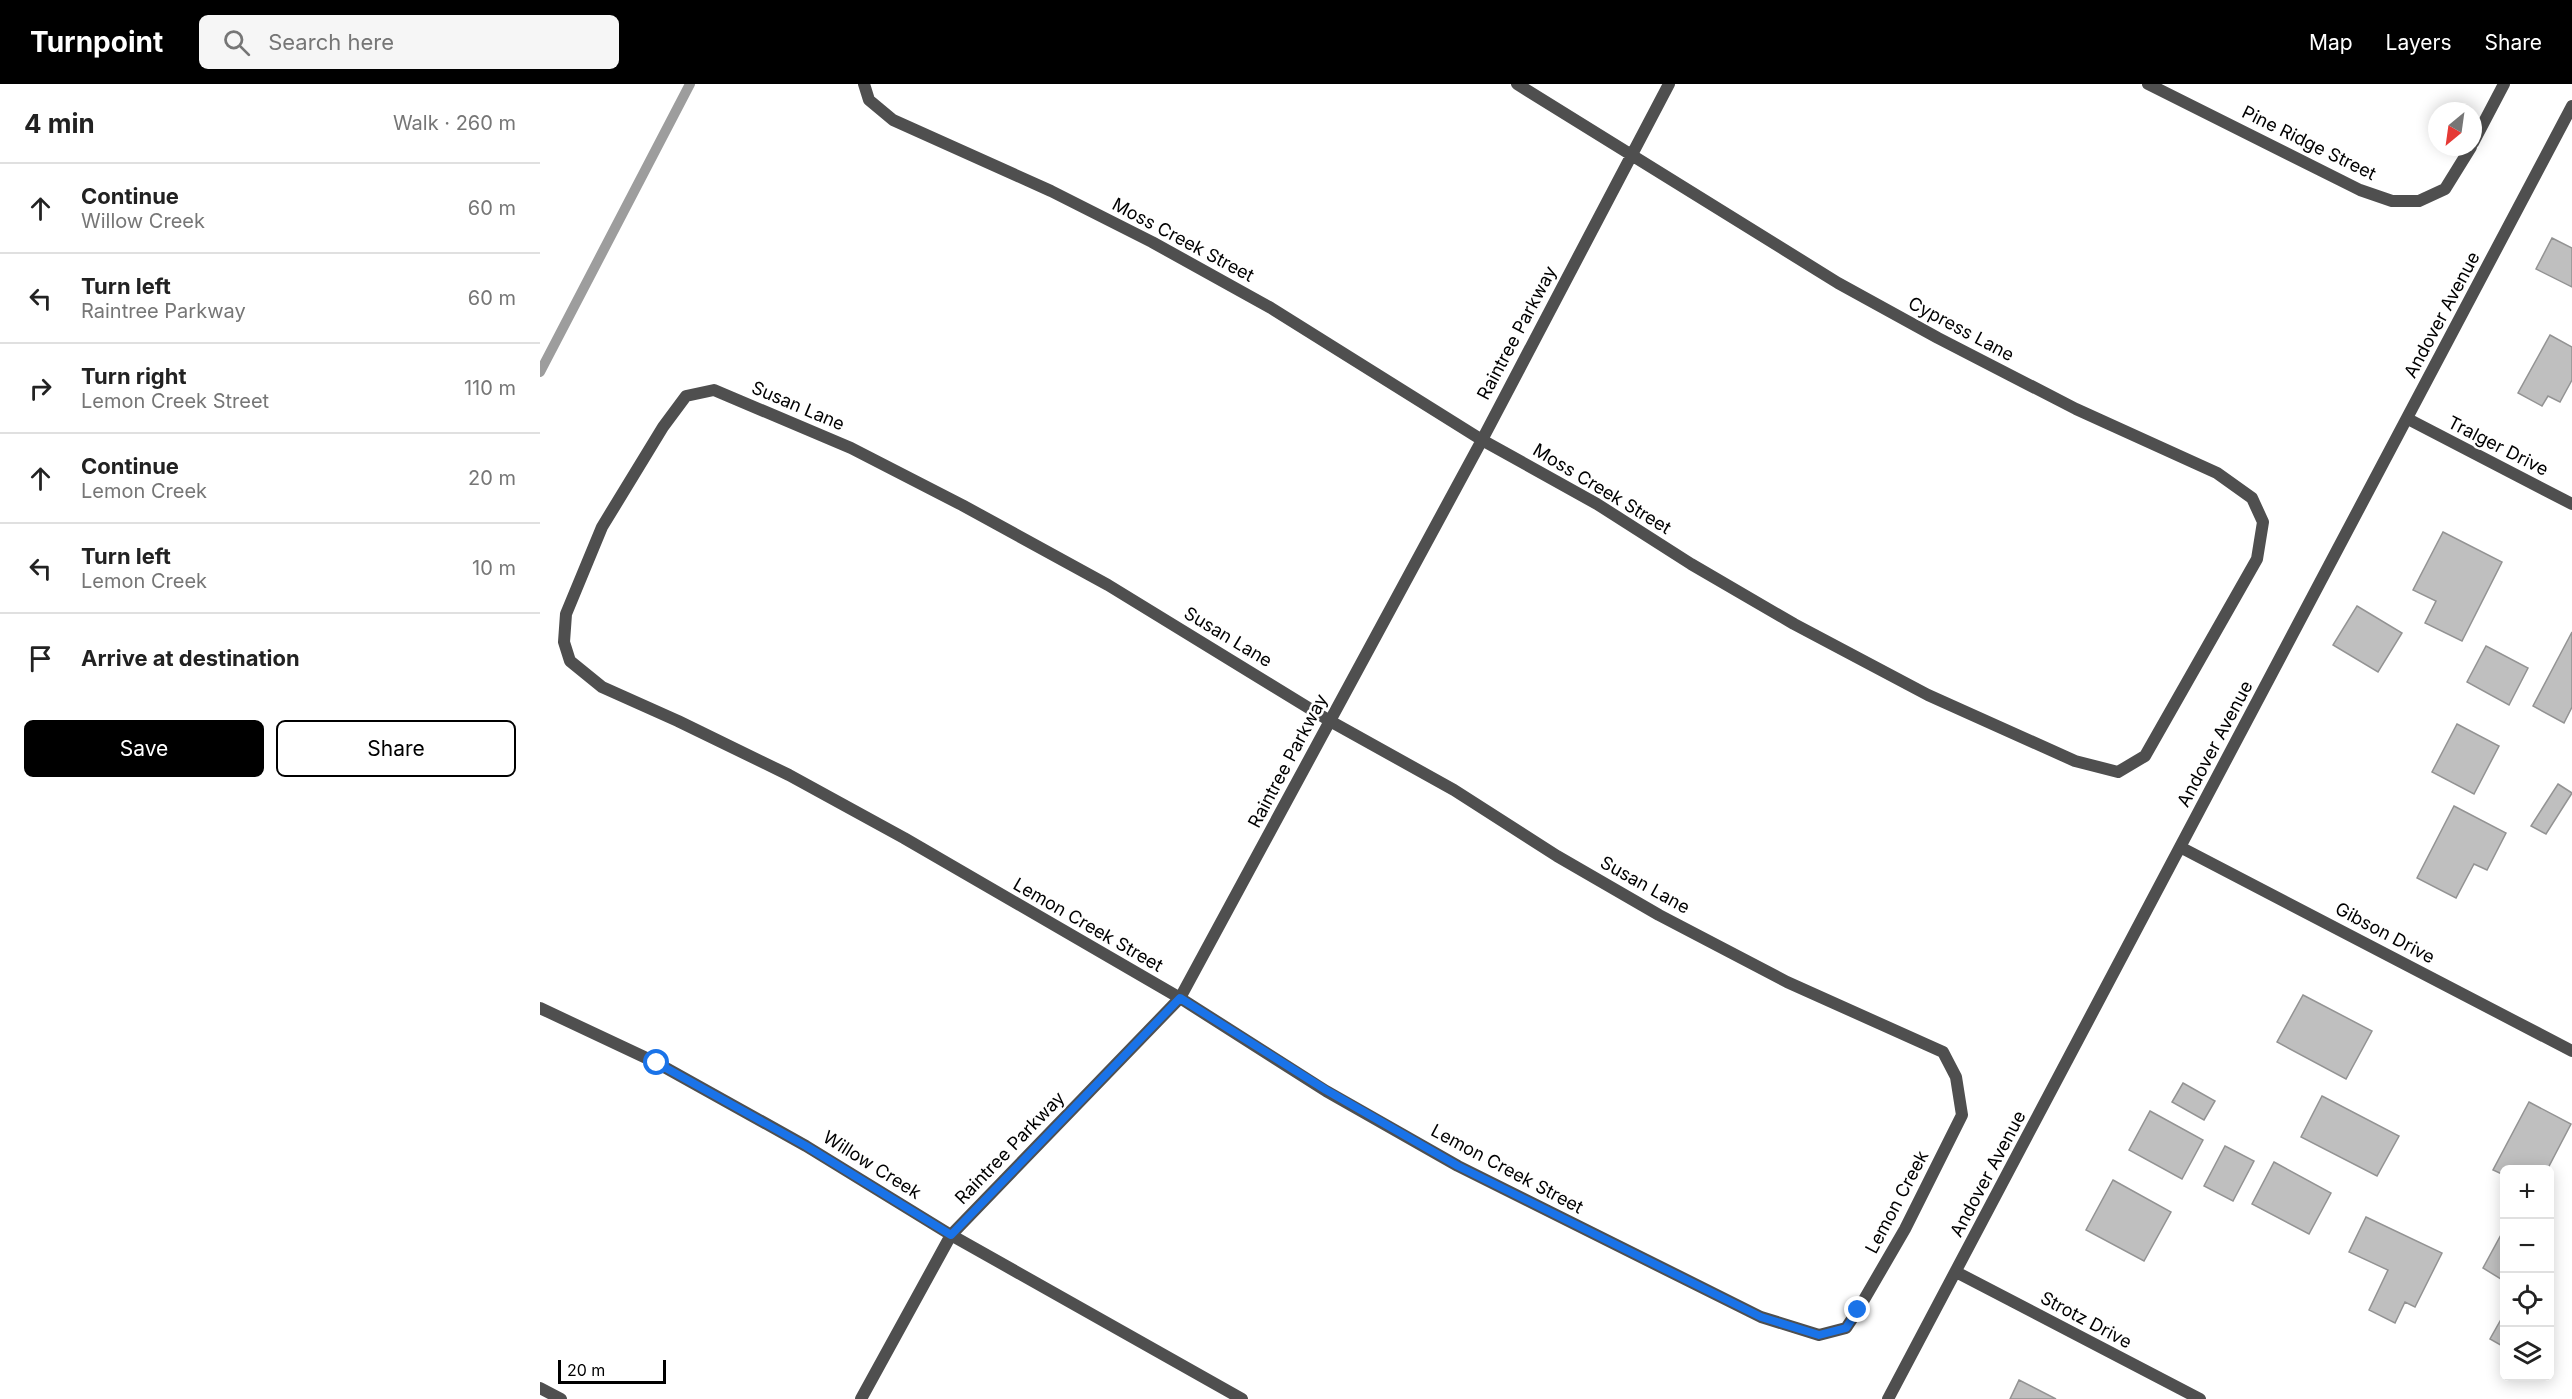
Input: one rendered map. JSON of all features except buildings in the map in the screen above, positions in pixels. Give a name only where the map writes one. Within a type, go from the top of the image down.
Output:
[{"type":"street","name":"Moss Creek Street","points":[[864,84],[869,100],[893,120],[1051,191],[1152,242],[1271,308],[1482,440],[1596,504],[1691,564],[1794,624],[1928,694],[2075,761],[2118,772],[2145,756],[2205,653]]},
{"type":"street","name":"Cypress Lane","points":[[1517,84],[1838,283],[1938,338],[2076,409],[2217,473],[2252,498],[2263,522],[2257,559],[2205,653]]},
{"type":"street","name":"Raintree Parkway","points":[[861,1399],[951,1235],[1180,998],[1482,440],[1668,84]]},
{"type":"street","name":"Pine Ridge Street","points":[[2148,84],[2360,190],[2392,201],[2419,201],[2445,189],[2465,156]]},
{"type":"street","name":"Pine Ridge Street","points":[[2482,126],[2503,85]]},
{"type":"street","name":"Andover Avenue","points":[[1888,1399],[2572,106]]},
{"type":"street","name":"Susan Lane","points":[[610,514],[663,427],[686,396],[714,390],[851,448],[962,505],[1108,585],[1330,721],[1454,790],[1557,856],[1659,915],[1787,982],[1861,1015]]},
{"type":"street","name":"Tralger Drive","points":[[2408,419],[2572,504]]},
{"type":"street","name":"Lemon Creek Street","points":[[610,514],[602,527],[566,614],[564,642],[570,661],[602,687],[678,721],[810,787],[904,838],[1180,998],[1326,1090],[1458,1166],[1726,1299]]},
{"type":"street","name":"Gibson Drive","points":[[2180,847],[2572,1051]]},
{"type":"street","name":"Willow Creek","points":[[540,1008],[657,1063],[806,1146],[951,1235],[1242,1399]]},
{"type":"street","name":"Lemon Creek","points":[[1726,1299],[1761,1317],[1819,1335],[1846,1328],[1905,1229],[1962,1115],[1956,1077],[1944,1052],[1861,1015]]},
{"type":"street","name":"Strotz Drive","points":[[1956,1272],[2200,1399]]},
{"type":"street","points":[[540,1388],[561,1399]]},
{"type":"waterway","points":[[540,372],[690,84]]},
{"type":"route","points":[[657,1063],[806,1146],[951,1235],[1180,998],[1326,1090],[1458,1166],[1761,1317],[1819,1335],[1846,1328],[1858,1310]]}]
